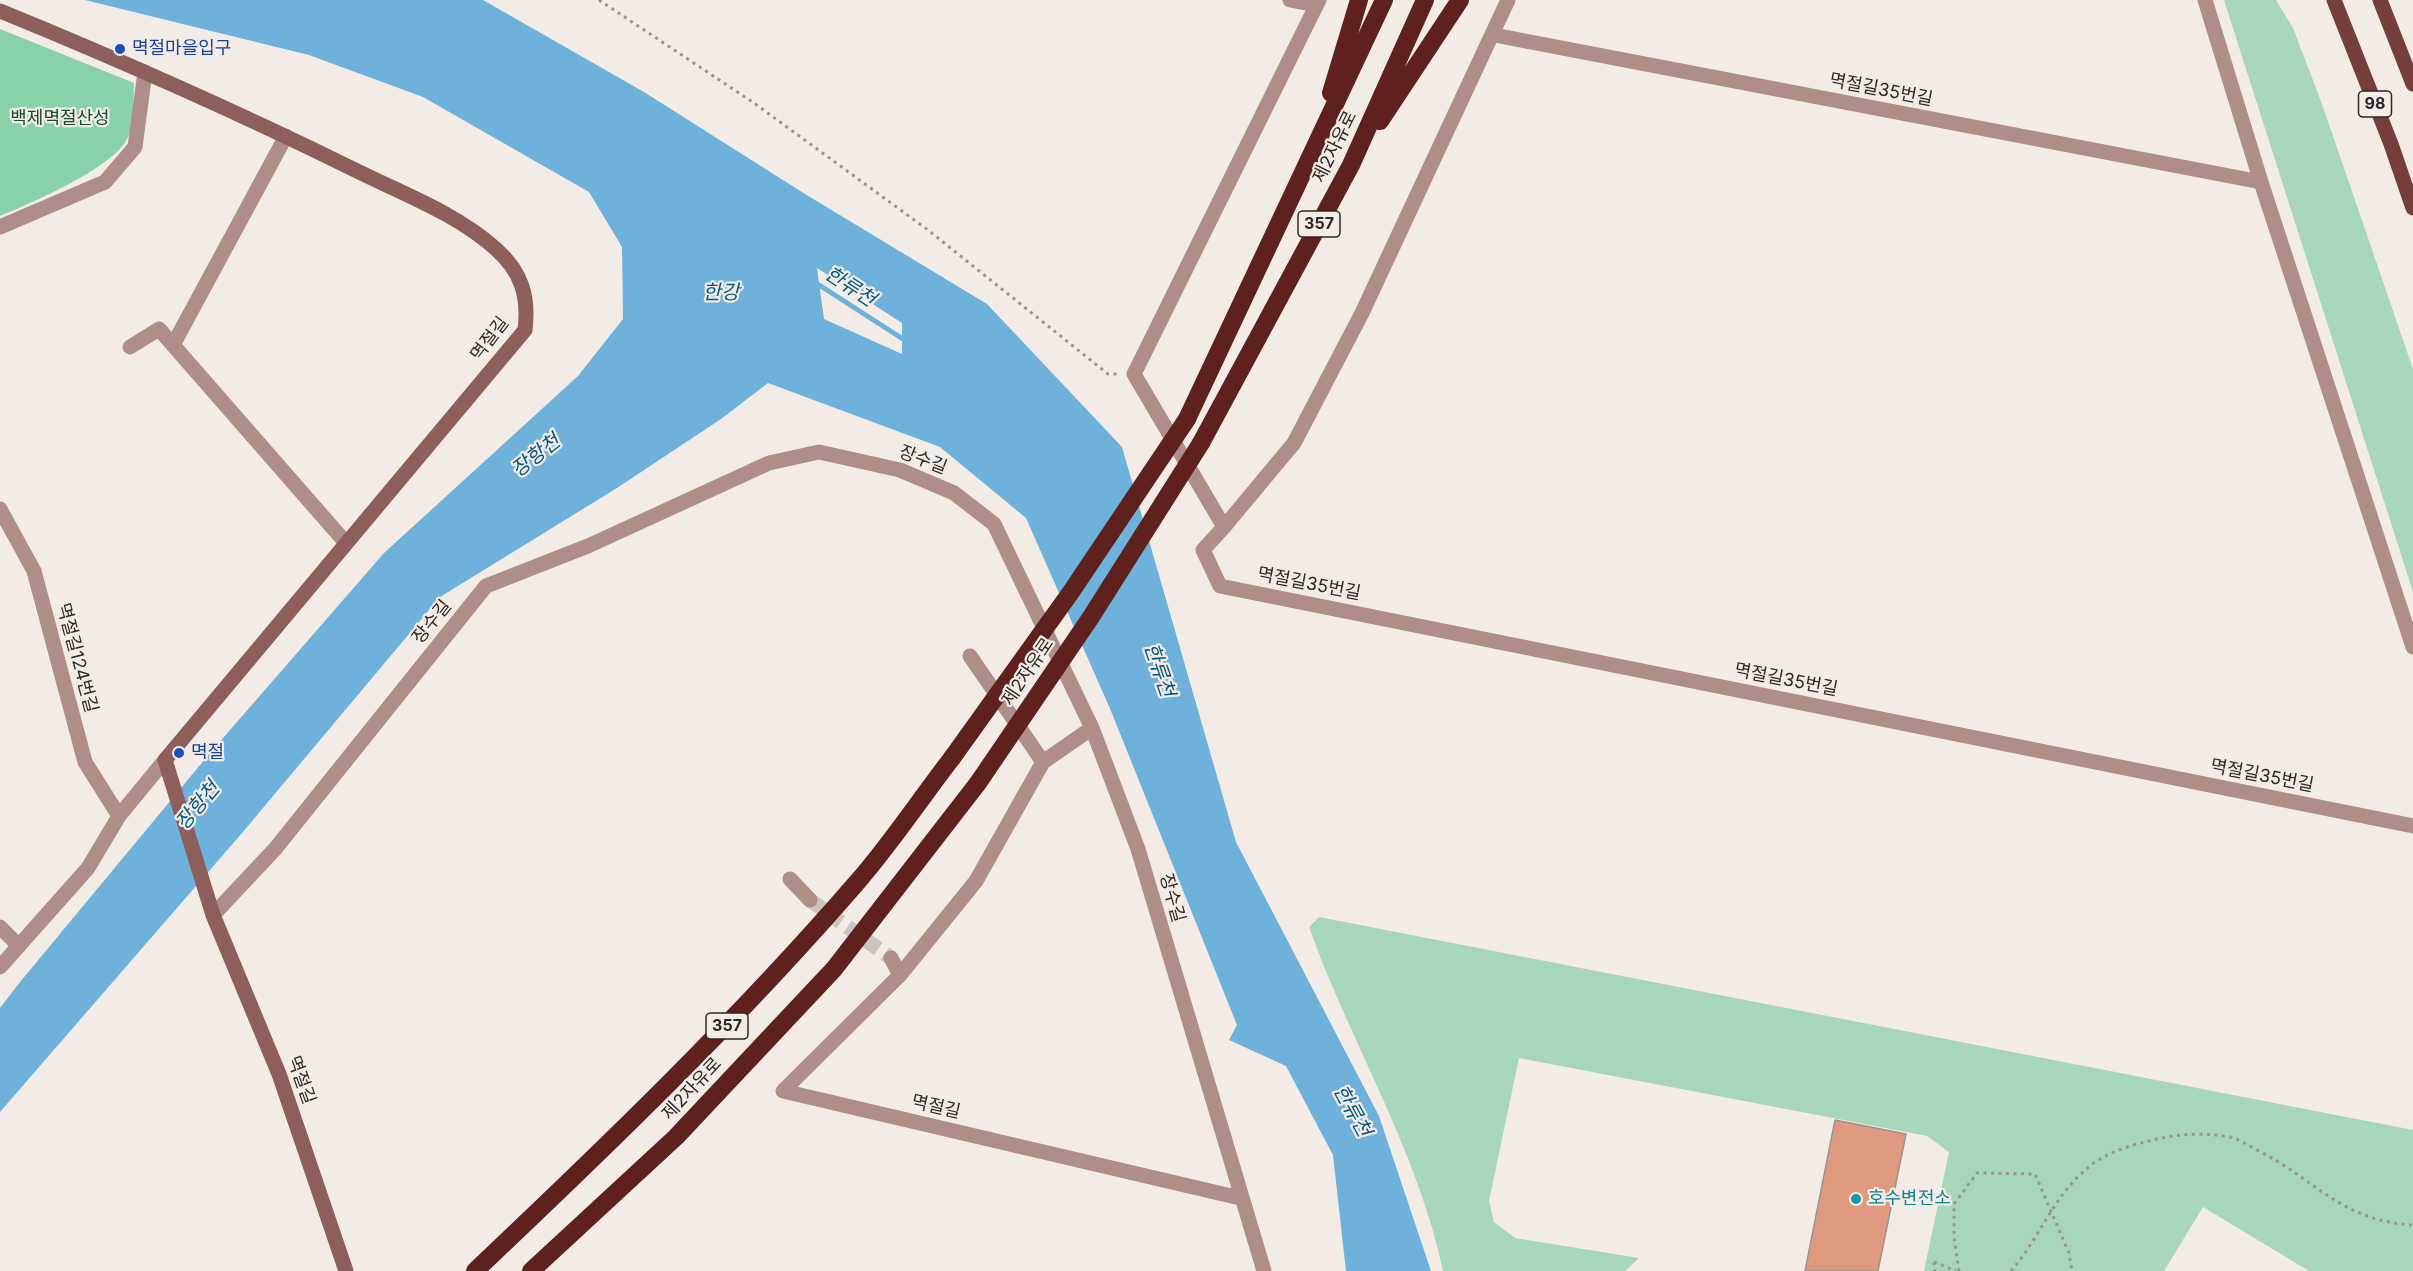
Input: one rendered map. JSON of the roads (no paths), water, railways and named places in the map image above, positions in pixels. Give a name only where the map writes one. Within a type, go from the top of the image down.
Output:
[{"type":"highway","points":[[1311,157],[1359,0]]},
{"type":"highway","points":[[1311,157],[1384,0]]},
{"type":"highway","name":"제2자유로","points":[[531,1271],[676,1137],[834,969],[978,783],[1090,617],[1201,443],[1351,165],[1425,0]]},
{"type":"highway","points":[[1351,165],[1460,0]]},
{"type":"highway","name":"제2자유로","points":[[475,1271],[622,1133],[750,1003],[861,879],[952,758],[1071,592],[1187,418],[1311,157]]},
{"type":"main road","name":"98","points":[[2334,0],[2391,144],[2413,208]]},
{"type":"main road","name":"98","points":[[2380,0],[2413,84]]},
{"type":"street","points":[[1290,0],[1318,3],[1134,374],[1224,527],[1294,443],[1362,313],[1508,0]]},
{"type":"street","points":[[2205,0],[2261,182],[2413,647]]},
{"type":"street","name":"멱절길","points":[[0,11],[145,72],[286,136],[461,223],[497,249],[515,270],[524,287],[528,306],[525,330],[165,760],[212,910],[279,1074],[346,1271]]},
{"type":"street","name":"멱절길35번길","points":[[1494,34],[2261,182]]},
{"type":"street","points":[[0,227],[105,182],[135,147],[145,72]]},
{"type":"street","points":[[173,345],[286,136]]},
{"type":"street","points":[[130,347],[159,329],[346,543]]},
{"type":"street","name":"장수길","points":[[212,910],[275,849],[486,585],[588,546],[769,463],[819,452],[900,470],[954,494],[994,524],[1092,729],[1137,849],[1240,1198],[1264,1271]]},
{"type":"street","name":"멱절길124번길","points":[[0,509],[34,571],[85,762],[118,816]]},
{"type":"street","name":"멱절길35번길","points":[[1224,527],[1203,550],[1220,586],[2413,826]]},
{"type":"street","points":[[970,656],[1043,762]]},
{"type":"street","points":[[891,958],[900,975],[976,881],[1043,762],[1092,729]]},
{"type":"street","points":[[0,967],[88,868],[118,816],[165,760]]},
{"type":"street","points":[[790,879],[810,900]]},
{"type":"street","points":[[0,927],[19,946]]},
{"type":"street","name":"멱절길","points":[[900,975],[783,1091],[1240,1198]]},
{"type":"water","points":[[85,0],[483,0],[644,92],[805,194],[987,304],[1122,447],[1236,842],[1379,1116],[1431,1271],[1346,1271],[1333,1155],[1286,1066],[1229,1040],[1237,1025],[1111,711],[1026,518],[940,447],[768,383],[721,419],[617,488],[440,597],[242,833],[0,1112],[0,1008],[20,982],[210,753],[384,553],[578,376],[623,319],[622,247],[589,192],[423,97],[309,55]],"holes":[[[817,268],[902,323],[902,354],[824,319]]]},
{"type":"waterway","name":"한류천","points":[[813,281],[906,341]]},
{"type":"tunnel","points":[[810,900],[891,958]]},
{"type":"place","name":"멱절마을입구","points":[[120,49]]},
{"type":"place","name":"멱절","points":[[179,753]]},
{"type":"place","name":"호수변전소","points":[[1856,1199]]},
{"type":"park label","name":"백제멱절산성","points":[[60,119]]},
{"type":"water label","name":"한강","points":[[721,293]]},
{"type":"water label","name":"장항천","points":[[536,456]]},
{"type":"water label","name":"장항천","points":[[198,806]]}]
